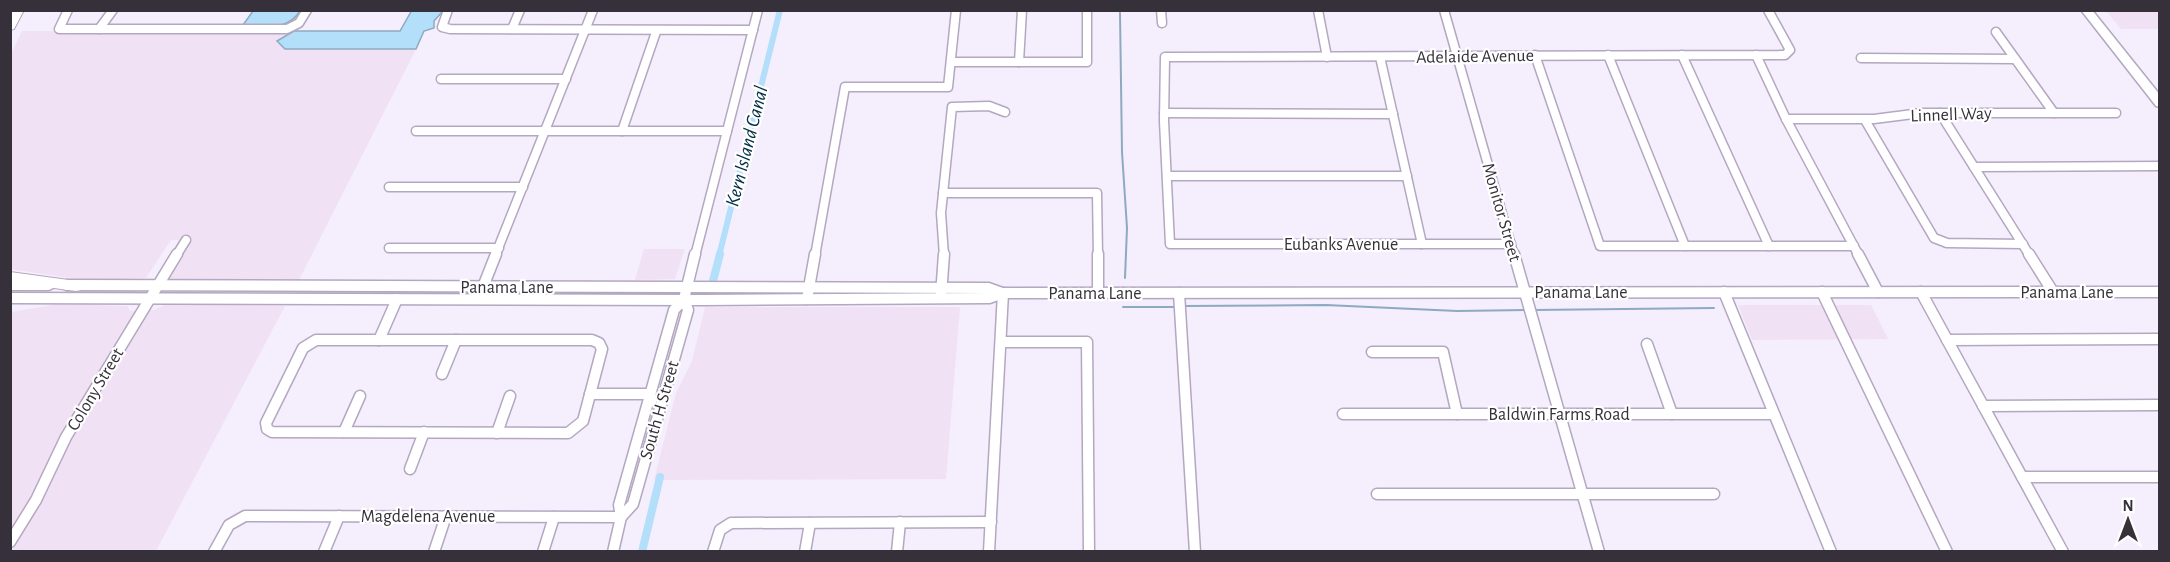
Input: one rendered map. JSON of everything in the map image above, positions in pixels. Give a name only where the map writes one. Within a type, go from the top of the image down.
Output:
[{"type":"highway","points":[[10,26],[19,10]]},
{"type":"highway","points":[[10,277],[76,285]]},
{"type":"main road","points":[[2086,10],[2096,15],[2160,90]]},
{"type":"main road","points":[[2096,15],[2160,103]]},
{"type":"main road","name":"Panama Lane","points":[[10,285],[483,287],[686,293],[941,293],[990,298],[1003,293],[2160,292]]},
{"type":"main road","points":[[215,298],[237,293],[273,292],[283,286]]},
{"type":"main road","points":[[397,299],[402,294],[430,287]]},
{"type":"main road","points":[[448,299],[476,292],[483,287]]},
{"type":"main road","name":"Panama Lane","points":[[10,298],[448,299],[686,293]]},
{"type":"street","points":[[68,10],[59,29],[287,29],[294,27],[307,10]]},
{"type":"street","points":[[99,29],[113,10]]},
{"type":"street","points":[[448,10],[442,27],[450,29],[584,32],[753,30]]},
{"type":"street","points":[[512,29],[520,10]]},
{"type":"street","points":[[483,287],[592,10]]},
{"type":"street","name":"South H Street","points":[[621,517],[633,504],[688,310],[686,293],[758,10]]},
{"type":"street","points":[[808,294],[845,87],[948,87],[956,10]]},
{"type":"street","points":[[1019,62],[1022,10]]},
{"type":"street","points":[[951,63],[1087,62],[1087,10]]},
{"type":"street","points":[[1161,10],[1162,23]]},
{"type":"street","points":[[1318,10],[1327,57]]},
{"type":"street","name":"Monitor Street","points":[[1444,10],[1599,552]]},
{"type":"street","name":"Adelaide Avenue","points":[[1164,113],[1167,94],[1165,57],[1458,58],[1535,55],[1785,55],[1790,50],[1768,10]]},
{"type":"street","points":[[622,131],[656,32]]},
{"type":"street","points":[[1996,32],[2054,113]]},
{"type":"street","points":[[1535,55],[1600,246],[1854,246]]},
{"type":"street","points":[[1608,55],[1685,246]]},
{"type":"street","points":[[1682,55],[1769,246]]},
{"type":"street","points":[[1756,55],[1786,119],[1878,292]]},
{"type":"street","points":[[1380,57],[1422,244]]},
{"type":"street","points":[[1861,58],[2015,59]]},
{"type":"street","points":[[441,79],[566,79]]},
{"type":"street","points":[[941,293],[945,243],[941,213],[952,106],[990,106],[1005,112]]},
{"type":"street","points":[[1393,114],[1164,113],[1167,176],[1407,176]]},
{"type":"street","points":[[1940,113],[2053,292]]},
{"type":"street","name":"Linnell Way","points":[[1786,119],[1865,120],[1940,113],[2116,113]]},
{"type":"street","points":[[1865,120],[1934,238],[1947,243],[2023,244]]},
{"type":"street","points":[[416,131],[727,131]]},
{"type":"street","points":[[1974,167],[2160,166]]},
{"type":"street","name":"Eubanks Avenue","points":[[1167,176],[1170,244],[1511,244]]},
{"type":"street","points":[[389,187],[523,187]]},
{"type":"street","points":[[943,193],[1097,193],[1098,293]]},
{"type":"street","name":"Colony Street","points":[[10,542],[36,500],[66,437],[186,240]]},
{"type":"street","points":[[389,248],[499,248]]},
{"type":"street","points":[[1724,292],[1831,552]]},
{"type":"street","points":[[1822,292],[1947,552]]},
{"type":"street","points":[[1921,292],[2062,552]]},
{"type":"street","name":"South H Street","points":[[613,552],[621,517],[620,505],[650,394],[674,310],[686,293]]},
{"type":"street","points":[[989,552],[1003,293]]},
{"type":"street","points":[[1179,293],[1195,552]]},
{"type":"street","points":[[379,340],[397,299]]},
{"type":"street","points":[[1947,340],[2160,339]]},
{"type":"street","points":[[316,340],[379,340],[592,340],[602,349],[583,421],[568,433],[272,432],[267,429],[266,423],[303,348],[308,343],[316,340]]},
{"type":"street","points":[[442,374],[456,340]]},
{"type":"street","points":[[1000,342],[1087,342],[1089,552]]},
{"type":"street","points":[[1647,344],[1671,414]]},
{"type":"street","points":[[1372,352],[1443,352],[1457,414]]},
{"type":"street","points":[[661,355],[660,384],[663,393]]},
{"type":"street","points":[[590,394],[650,394],[653,407],[646,457]]},
{"type":"street","points":[[344,432],[360,396]]},
{"type":"street","points":[[497,433],[510,396]]},
{"type":"street","points":[[1983,406],[2160,405]]},
{"type":"street","name":"Baldwin Farms Road","points":[[1343,414],[1774,414]]},
{"type":"street","points":[[410,469],[424,432]]},
{"type":"street","points":[[2022,477],[2160,477]]},
{"type":"street","points":[[1377,494],[1714,494]]},
{"type":"street","name":"Magdelena Avenue","points":[[214,552],[225,528],[234,519],[245,516],[621,517]]},
{"type":"street","points":[[324,552],[339,516]]},
{"type":"street","points":[[434,552],[446,516]]},
{"type":"street","points":[[543,552],[554,516]]},
{"type":"street","points":[[897,552],[900,522]]},
{"type":"street","points":[[713,552],[717,532],[722,525],[731,523],[991,522]]},
{"type":"street","points":[[806,552],[810,523]]},
{"type":"shaded area","points":[[2106,11],[2159,11],[2159,29],[2121,29]]},
{"type":"shaded area","points":[[22,31],[53,31],[64,35],[79,33],[280,34],[294,31],[278,41],[285,49],[416,49],[299,280],[167,279],[188,240],[171,240],[146,278],[83,280],[10,269],[10,56]]},
{"type":"shaded area","points":[[644,249],[685,249],[675,279],[635,280]]},
{"type":"shaded area","points":[[58,304],[127,306],[130,311],[154,310],[167,304],[285,306],[156,551],[11,552],[11,312]]},
{"type":"shaded area","points":[[1738,305],[1871,305],[1888,339],[1752,340]]},
{"type":"shaded area","points":[[705,307],[960,307],[946,479],[654,480],[676,393],[692,361]]},
{"type":"water","points":[[412,10],[443,11],[434,21],[434,28],[424,31],[416,49],[285,49],[277,41],[294,31],[400,31]]},
{"type":"water","points":[[253,11],[300,11],[295,18],[282,25],[243,25]]},
{"type":"waterway","name":"Kern Island Canal","points":[[719,256],[780,10]]},
{"type":"waterway","points":[[1120,13],[1122,152],[1127,228],[1125,278]]},
{"type":"waterway","name":"Kern Island Canal","points":[[713,281],[720,254]]},
{"type":"waterway","points":[[1183,306],[1326,305],[1457,311],[1528,310]]},
{"type":"waterway","points":[[1123,307],[1177,307]]},
{"type":"waterway","points":[[1534,310],[1714,308]]},
{"type":"waterway","name":"Kern Island Canal","points":[[642,552],[660,477]]}]
